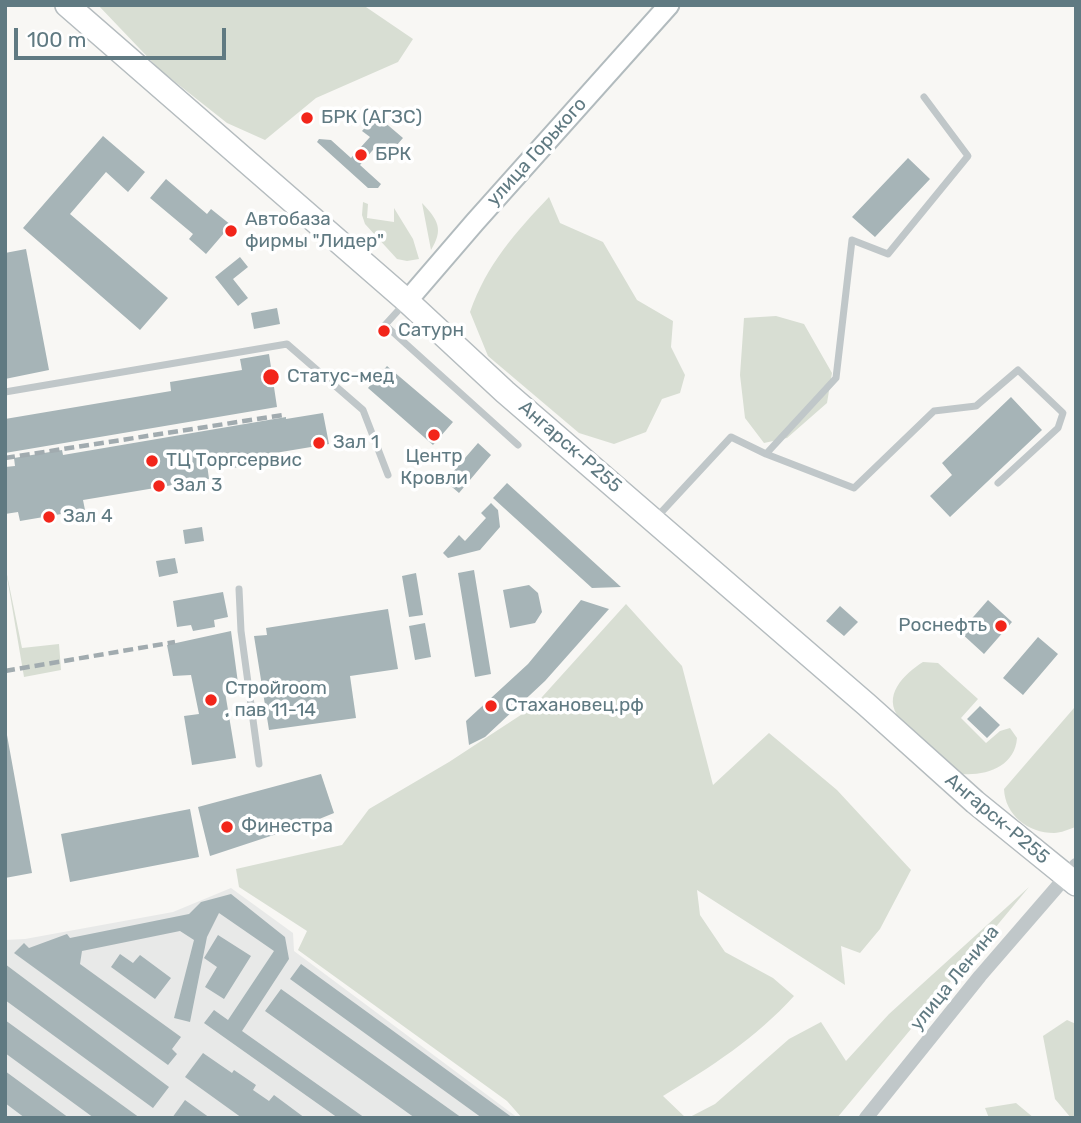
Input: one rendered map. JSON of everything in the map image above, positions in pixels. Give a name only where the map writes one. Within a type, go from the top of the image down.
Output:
[{"type":"main road","name":"Ангарск-Р255","points":[[68,5],[407,301],[505,393],[867,705],[975,802],[1072,875]]},
{"type":"street","name":"улица Горького","points":[[407,301],[668,5]]},
{"type":"street","name":"улица Ленина","points":[[866,1118],[980,976],[1072,875]]},
{"type":"lane","points":[[766,454],[836,378],[852,240],[887,254],[968,156],[924,97]]},
{"type":"lane","points":[[407,301],[385,325],[518,446]]},
{"type":"lane","points":[[5,392],[287,344],[363,410],[388,475]]},
{"type":"lane","points":[[654,520],[731,437],[766,454],[854,488],[934,411],[976,405],[1018,370],[1063,413],[1058,428],[998,483]]},
{"type":"lane","points":[[239,589],[241,631],[259,764]]},
{"type":"shaded area","points":[[98,5],[363,5],[413,39],[398,62],[316,98],[265,140],[227,123],[160,70]]},
{"type":"shaded area","points":[[549,197],[560,223],[603,242],[637,300],[673,321],[671,347],[685,375],[680,393],[662,399],[646,432],[614,444],[579,433],[488,356],[470,312],[485,279],[503,250]]},
{"type":"shaded area","points":[[363,202],[368,204],[367,218],[394,222],[394,208],[413,239],[419,259],[397,259],[365,224],[362,215]]},
{"type":"shaded area","points":[[422,203],[435,220],[438,230],[431,250]]},
{"type":"shaded area","points":[[776,316],[804,324],[832,373],[827,403],[787,438],[764,443],[745,418],[740,375],[744,318]]},
{"type":"shaded area","points":[[5,565],[22,648],[59,644],[61,670],[24,677]]},
{"type":"shaded area","points":[[626,604],[682,666],[713,785],[769,733],[837,790],[911,870],[880,929],[860,953],[841,946],[845,985],[697,890],[700,915],[725,952],[773,978],[794,996],[732,1051],[663,1096],[686,1118],[522,1118],[507,1101],[298,950],[307,931],[239,887],[236,869],[342,845],[369,809],[449,762],[533,707]]},
{"type":"shaded area","points":[[923,662],[938,663],[978,699],[961,718],[986,743],[1000,731],[1010,728],[1017,738],[1011,756],[1005,762],[990,771],[962,774],[900,719],[893,702],[897,686]]},
{"type":"shaded area","points":[[1074,708],[1076,827],[1057,833],[1035,830],[1013,814],[1005,798],[1004,789]]},
{"type":"shaded area","points":[[1029,887],[837,1118],[688,1118],[715,1104],[789,1039],[821,1022],[846,1061],[889,1014]]},
{"type":"shaded area","points":[[231,888],[293,933],[294,951],[518,1118],[5,1118],[5,940],[25,939],[173,912]]},
{"type":"shaded area","points":[[1067,1020],[1076,1024],[1076,1118],[1071,1118],[1055,1099],[1043,1036]]},
{"type":"shaded area","points":[[1016,1103],[1034,1118],[989,1118],[985,1108]]},
{"type":"building","points":[[376,115],[403,138],[389,154],[378,144],[360,165],[381,184],[378,188],[368,188],[317,142],[319,139],[331,140],[351,158],[370,137],[362,131]]},
{"type":"building","points":[[103,136],[145,172],[128,192],[106,172],[70,214],[168,298],[140,330],[23,228]]},
{"type":"building","points":[[908,158],[930,179],[875,237],[852,217]]},
{"type":"building","points":[[166,179],[207,214],[211,209],[231,225],[206,254],[189,239],[193,234],[150,198]]},
{"type":"building","points":[[26,249],[49,370],[5,379],[5,253]]},
{"type":"building","points":[[240,257],[248,267],[233,279],[248,298],[238,306],[215,277]]},
{"type":"building","points":[[277,308],[280,324],[254,329],[251,313]]},
{"type":"building","points":[[269,354],[277,407],[5,453],[5,419],[171,391],[170,382],[242,370],[240,359]]},
{"type":"building","points":[[387,366],[453,422],[433,445],[368,388]]},
{"type":"building","points":[[1011,397],[1042,430],[950,517],[930,496],[952,475],[942,463]]},
{"type":"building","points":[[323,413],[329,444],[257,456],[259,464],[233,468],[232,459],[207,464],[209,479],[83,500],[85,510],[20,521],[18,512],[5,514],[5,467],[15,466],[14,458],[62,450],[63,455]]},
{"type":"building","points":[[478,443],[491,455],[459,493],[445,481]]},
{"type":"building","points":[[507,483],[621,587],[592,588],[493,498]]},
{"type":"building","points":[[491,503],[498,510],[500,527],[480,550],[448,558],[443,553],[459,535],[465,541],[486,518],[481,513]]},
{"type":"building","points":[[202,527],[204,541],[185,544],[183,530]]},
{"type":"building","points":[[175,558],[178,573],[159,577],[156,561]]},
{"type":"building","points":[[474,570],[491,674],[475,677],[458,573]]},
{"type":"building","points":[[416,573],[423,615],[409,617],[402,576]]},
{"type":"building","points":[[529,585],[538,593],[542,612],[535,623],[510,628],[503,590]]},
{"type":"building","points":[[223,592],[228,617],[214,620],[215,627],[193,631],[191,625],[177,627],[173,601]]},
{"type":"building","points":[[581,600],[609,609],[545,681],[485,737],[469,745],[466,721],[528,664]]},
{"type":"building","points":[[988,600],[1012,622],[984,654],[960,632]]},
{"type":"building","points":[[840,606],[858,622],[844,636],[826,621]]},
{"type":"building","points":[[388,609],[398,669],[350,676],[356,718],[269,730],[254,636],[267,635],[266,628]]},
{"type":"building","points":[[425,623],[431,657],[415,660],[409,626]]},
{"type":"building","name":"Стройroom , пав 11-14","points":[[231,631],[238,683],[224,686],[236,758],[192,765],[184,716],[199,714],[191,675],[173,676],[167,645]]},
{"type":"building","points":[[1038,637],[1058,654],[1023,695],[1003,678]]},
{"type":"building","points":[[980,706],[1000,725],[987,738],[967,719]]},
{"type":"building","points":[[5,724],[32,873],[5,878]]},
{"type":"building","points":[[321,774],[334,813],[210,856],[198,807]]},
{"type":"building","points":[[190,809],[199,857],[70,882],[61,834]]},
{"type":"building","points":[[231,894],[285,937],[289,959],[242,1031],[365,1118],[338,1118],[204,1023],[214,1010],[228,1020],[274,951],[219,913],[207,937],[190,1022],[174,1018],[194,940],[180,931],[82,951],[80,964],[181,1037],[172,1049],[177,1054],[168,1065],[14,953],[24,943],[29,948],[67,934],[70,938],[189,914],[201,902]]},
{"type":"building","points":[[218,935],[251,956],[224,999],[205,987],[217,967],[204,958]]},
{"type":"building","points":[[120,954],[133,963],[140,955],[171,978],[155,999],[111,967]]},
{"type":"building","points":[[5,964],[169,1087],[153,1108],[5,1000]]},
{"type":"building","points":[[301,964],[513,1118],[482,1118],[290,979]]},
{"type":"building","points":[[281,989],[462,1118],[415,1118],[265,1011]]},
{"type":"building","points":[[5,1020],[140,1118],[94,1118],[5,1053]]},
{"type":"building","points":[[203,1053],[232,1073],[234,1070],[256,1085],[253,1090],[269,1101],[274,1095],[305,1118],[242,1118],[185,1077]]},
{"type":"building","points":[[5,1071],[69,1118],[25,1118],[5,1103]]},
{"type":"building","points":[[185,1100],[210,1118],[172,1118]]},
{"type":"railway","points":[[5,458],[283,415]]},
{"type":"railway","points":[[5,671],[175,642]]},
{"type":"place","name":"БРК (АГЗС)","points":[[307,118]]},
{"type":"place","name":"БРК","points":[[361,155]]},
{"type":"place","name":"Автобаза фирмы \"Лидер\"","points":[[231,231]]},
{"type":"place","name":"Сатурн","points":[[384,331]]},
{"type":"place","name":"Статус-мед","points":[[271,377]]},
{"type":"place","name":"Центр Кровли","points":[[434,435]]},
{"type":"place","name":"Зал 1","points":[[319,443]]},
{"type":"place","name":"ТЦ Торгсервис","points":[[152,461]]},
{"type":"place","name":"Зал 3","points":[[159,486]]},
{"type":"place","name":"Зал 4","points":[[49,517]]},
{"type":"place","name":"Роснефть","points":[[1001,626]]},
{"type":"place","name":"Стройroom , пав 11-14","points":[[211,700]]},
{"type":"place","name":"Стахановец.рф","points":[[491,706]]},
{"type":"place","name":"Финестра","points":[[227,827]]}]
